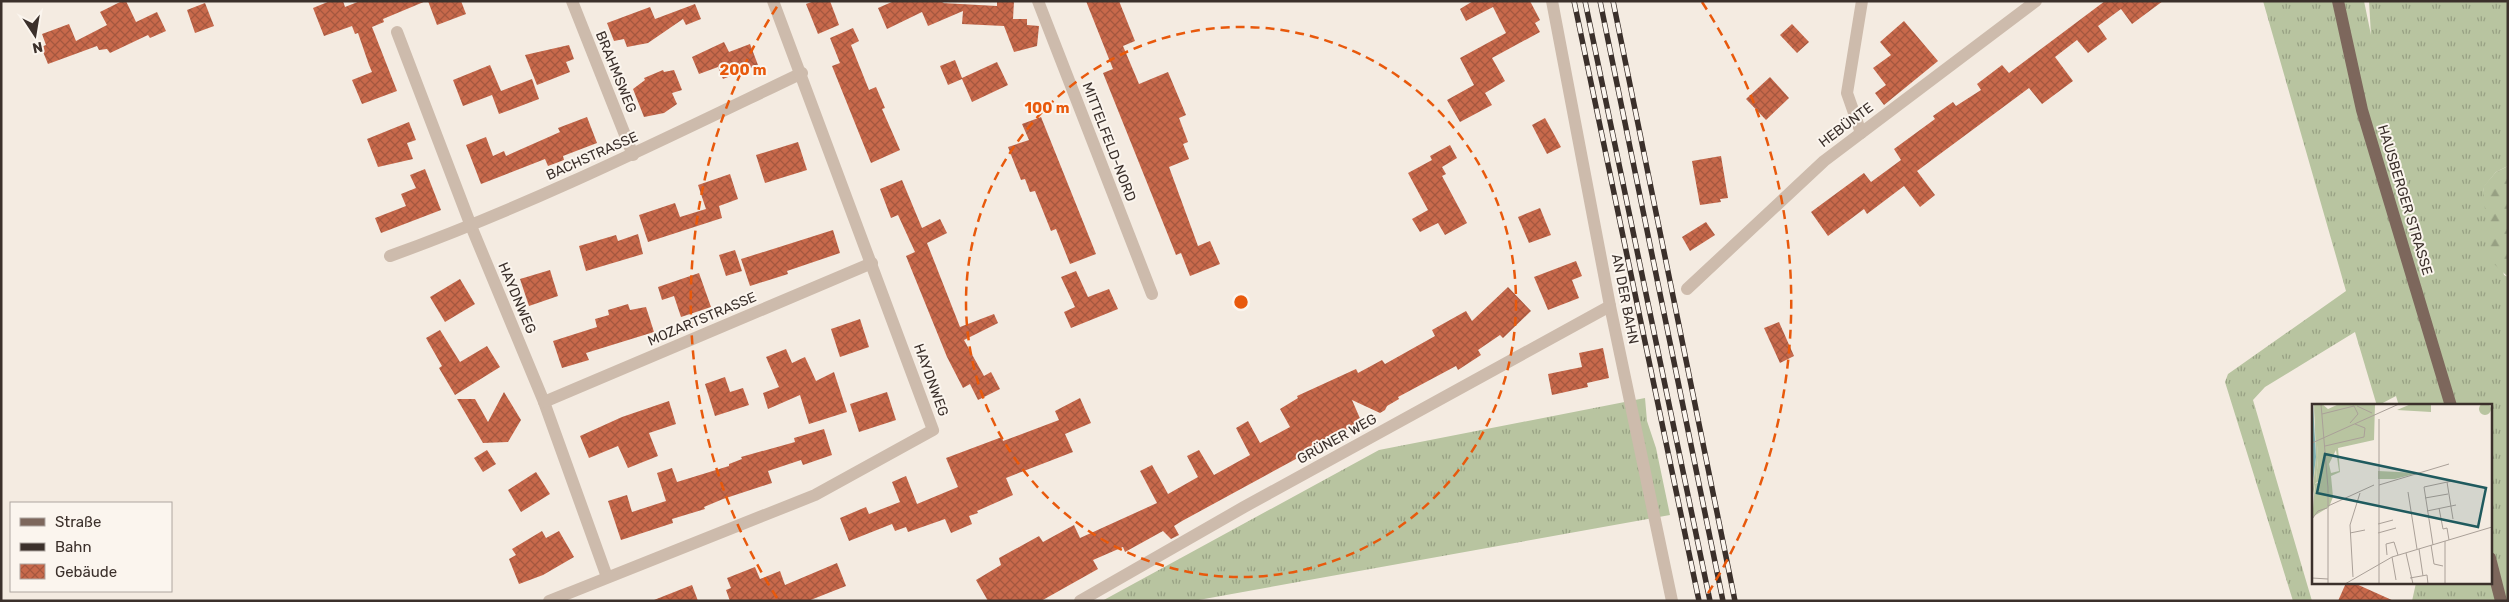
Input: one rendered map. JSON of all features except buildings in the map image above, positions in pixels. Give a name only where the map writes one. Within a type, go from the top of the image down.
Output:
[{"type":"main road","name":"HAUSBERGER STRASSE","points":[[2338,1],[2362,110],[2450,404]]},
{"type":"main road","points":[[2492,566],[2501,601]]},
{"type":"street","name":"BRAHMSWEG","points":[[572,1],[633,154]]},
{"type":"street","name":"MITTELFELD-NORD","points":[[1038,1],[1152,294]]},
{"type":"street","name":"AN DER BAHN","points":[[1552,1],[1610,306],[1672,601]]},
{"type":"street","points":[[1861,133],[1847,93],[1862,1]]},
{"type":"street","name":"HEBÜNTE","points":[[1688,289],[1824,161],[2036,1]]},
{"type":"street","name":"HAYDNWEG","points":[[549,601],[815,495],[934,430],[777,2]]},
{"type":"street","name":"HAYDNWEG","points":[[397,32],[471,226],[544,402],[607,577]]},
{"type":"street","name":"BACHSTRASSE","points":[[390,256],[471,226],[633,154],[802,73]]},
{"type":"street","name":"MOZARTSTRASSE","points":[[544,402],[872,263]]},
{"type":"street","name":"GRÜNER WEG","points":[[1080,601],[1244,507],[1610,306]]},
{"type":"green space","points":[[2263,1],[2364,1],[2371,35],[2369,1],[2508,1],[2508,166],[2496,172],[2483,188],[2504,275],[2508,277],[2508,601],[2412,601],[2416,584],[2492,584],[2492,404],[2398,404],[2396,396],[2381,404],[2376,404],[2355,332],[2265,387],[2253,400],[2312,601],[2293,601],[2225,382],[2228,374],[2346,291]]},
{"type":"green space","points":[[2508,166],[2508,277],[2491,261],[2489,255],[2483,187],[2496,172]]},
{"type":"green space","points":[[1645,398],[1647,421],[1656,448],[1670,515],[1193,601],[1102,601],[1379,450]]},
{"type":"railway","points":[[1574,1],[1699,601]]},
{"type":"railway","points":[[1585,1],[1710,601]]},
{"type":"railway","points":[[1600,1],[1723,601]]},
{"type":"railway","points":[[1613,1],[1735,601]]}]
